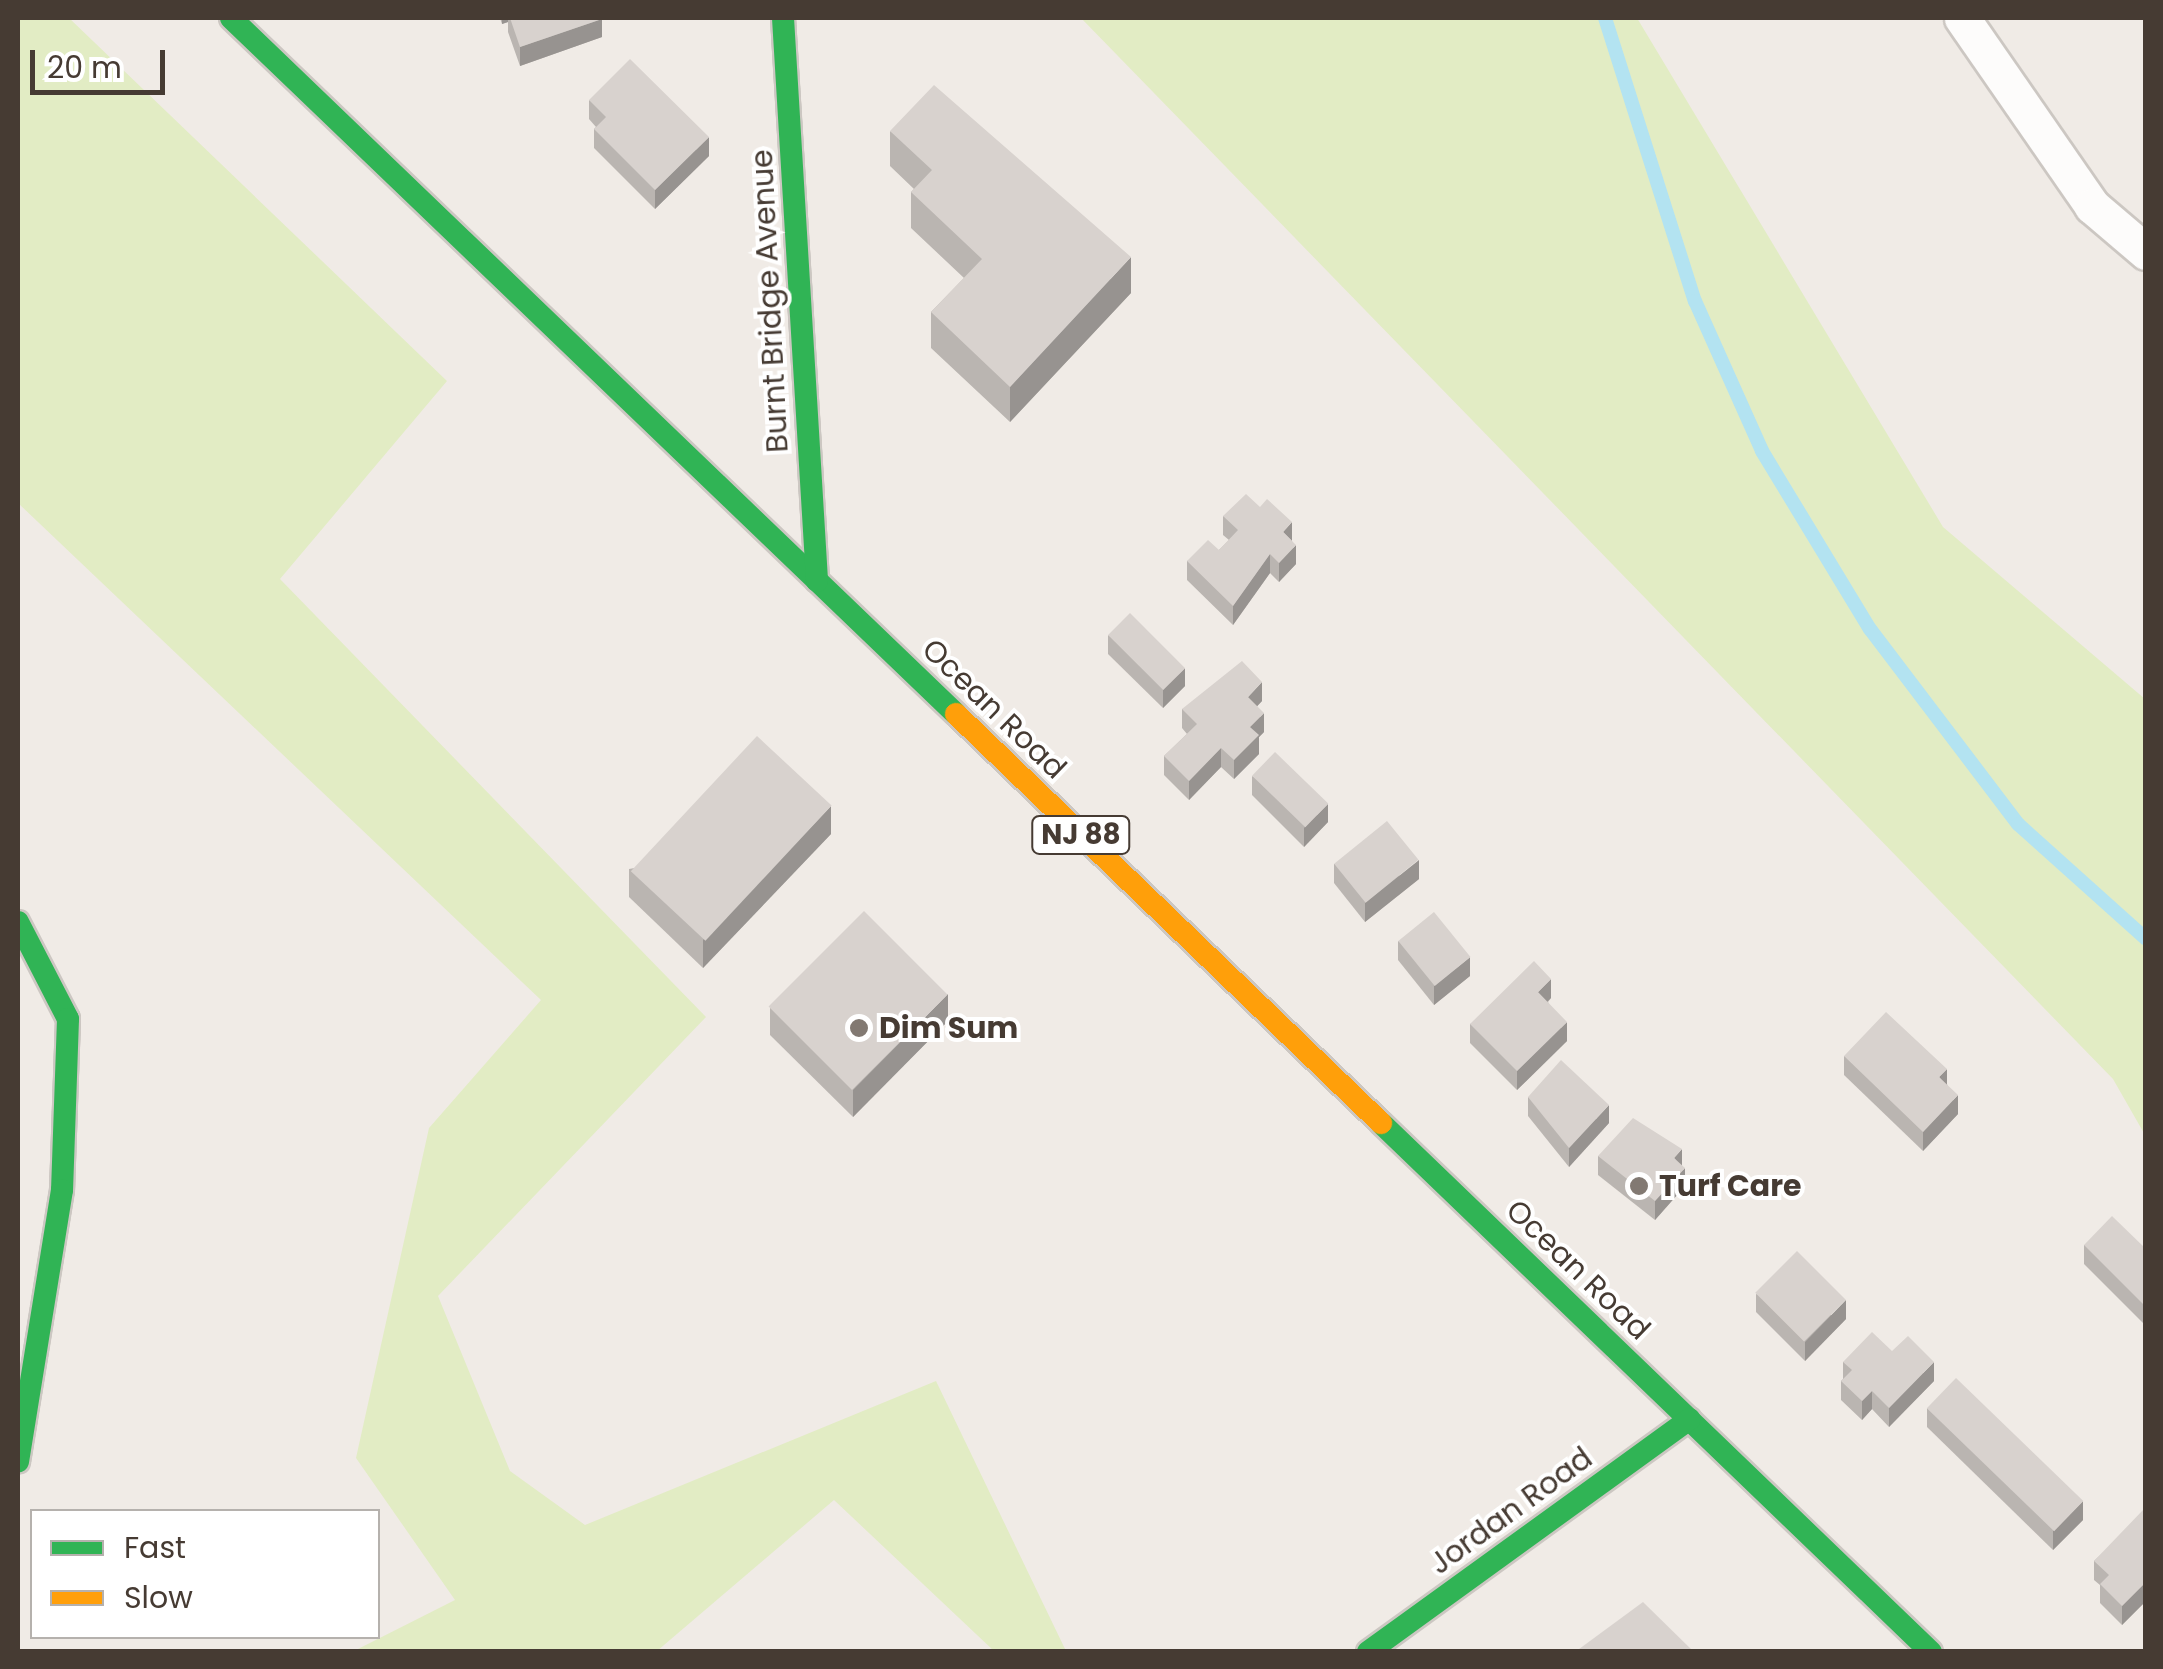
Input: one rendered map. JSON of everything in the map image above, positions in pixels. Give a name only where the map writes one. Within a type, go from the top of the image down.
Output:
[{"type":"main road","name":"Ocean Road","points":[[231,18],[1931,1652]]},
{"type":"main road","name":"Burnt Bridge Avenue","points":[[783,18],[817,581]]},
{"type":"main road","points":[[18,922],[68,1019],[62,1190],[18,1461]]},
{"type":"main road","name":"Jordan Road","points":[[1368,1652],[1690,1419]]},
{"type":"street","points":[[1962,18],[2092,206],[2146,252]]},
{"type":"green space","points":[[18,18],[69,18],[447,381],[280,579],[706,1017],[438,1296],[510,1471],[585,1525],[936,1381],[1066,1651],[994,1651],[834,1500],[657,1651],[354,1651],[455,1600],[356,1458],[429,1128],[541,1000],[18,503]]},
{"type":"green space","points":[[1081,18],[1637,18],[1943,527],[2145,699],[2145,1135],[2113,1079]]},
{"type":"building","points":[[510,18],[602,18],[602,19],[520,47]]},
{"type":"building","points":[[630,59],[709,137],[655,190],[594,129],[606,117],[589,100]]},
{"type":"building","points":[[934,85],[1131,257],[1010,387],[931,312],[982,259],[911,192],[932,170],[890,131]]},
{"type":"building","points":[[1246,494],[1260,507],[1267,499],[1292,522],[1283,532],[1296,545],[1279,563],[1270,554],[1233,606],[1187,561],[1208,540],[1219,550],[1238,530],[1223,516]]},
{"type":"building","points":[[1130,613],[1185,668],[1163,690],[1108,635]]},
{"type":"building","points":[[1242,661],[1262,682],[1248,697],[1264,713],[1250,727],[1259,735],[1234,760],[1221,748],[1189,781],[1164,756],[1197,724],[1182,709]]},
{"type":"building","points":[[757,736],[832,806],[705,941],[631,871]]},
{"type":"building","points":[[1275,752],[1328,803],[1305,827],[1252,776]]},
{"type":"building","points":[[1387,821],[1418,860],[1366,903],[1334,864]]},
{"type":"building","name":"Dim Sum","points":[[864,911],[947,994],[852,1090],[769,1006]]},
{"type":"building","points":[[1434,912],[1471,957],[1435,986],[1398,941]]},
{"type":"building","points":[[1534,961],[1551,979],[1538,992],[1567,1022],[1517,1071],[1470,1024]]},
{"type":"building","points":[[1886,1012],[1947,1069],[1939,1077],[1958,1095],[1923,1132],[1844,1056]]},
{"type":"building","points":[[1561,1060],[1609,1105],[1569,1148],[1528,1097]]},
{"type":"building","points":[[1633,1118],[1682,1149],[1674,1158],[1685,1168],[1655,1201],[1598,1156]]},
{"type":"building","points":[[2112,1216],[2146,1249],[2146,1307],[2084,1245]]},
{"type":"building","points":[[1797,1251],[1846,1300],[1804,1342],[1755,1293]]},
{"type":"building","points":[[1872,1332],[1892,1351],[1908,1336],[1934,1362],[1889,1408],[1872,1391],[1862,1401],[1841,1381],[1852,1370],[1843,1362]]},
{"type":"building","points":[[1956,1378],[2083,1501],[2054,1531],[1927,1408]]},
{"type":"building","points":[[2143,1510],[2146,1582],[2122,1606],[2100,1584],[2109,1575],[2094,1561]]},
{"type":"building","points":[[1643,1602],[1694,1652],[1575,1652]]},
{"type":"waterway","points":[[1605,18],[1695,301],[1762,451],[1870,629],[2018,824],[2146,939]]},
{"type":"traffic: fast","points":[[231,18],[956,714]]},
{"type":"traffic: fast","points":[[783,18],[817,581]]},
{"type":"traffic: fast","points":[[18,922],[68,1019],[62,1190],[18,1461]]},
{"type":"traffic: fast","points":[[1381,1123],[1931,1652]]},
{"type":"traffic: fast","points":[[1368,1652],[1690,1419]]},
{"type":"traffic: slow","points":[[956,714],[1381,1123]]},
{"type":"place","name":"Dim Sum","points":[[859,1028]]},
{"type":"place","name":"Turf Care","points":[[1639,1186]]}]
